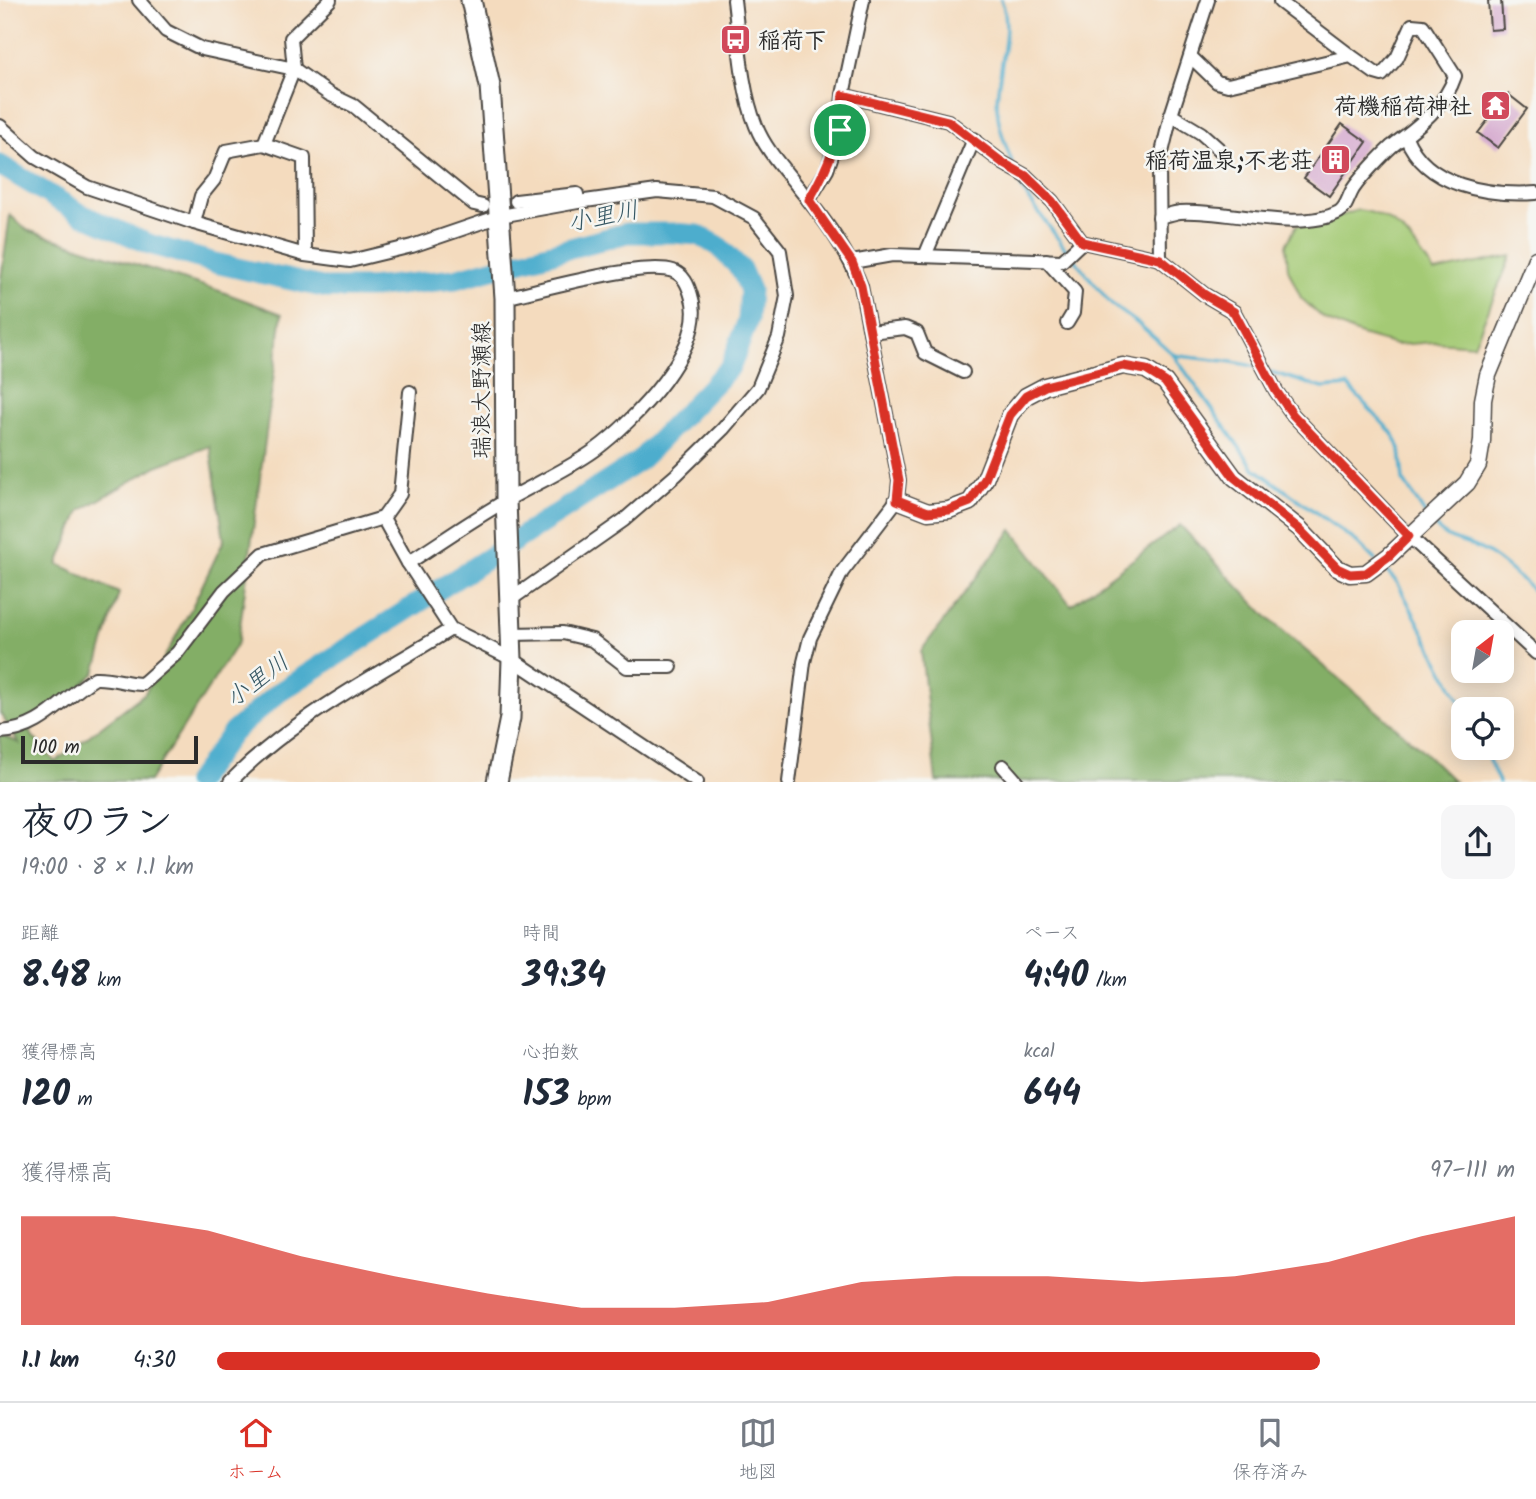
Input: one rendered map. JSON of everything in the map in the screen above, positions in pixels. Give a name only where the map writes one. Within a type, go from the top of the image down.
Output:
[{"type":"main road","name":"瑞浪大野瀬線","points":[[471,0],[490,86],[505,291],[506,504],[512,659],[510,718],[497,782]]},
{"type":"street","points":[[139,0],[166,31],[202,49],[293,69],[329,94],[354,106],[474,204],[483,206]]},
{"type":"street","points":[[264,144],[293,69],[291,38],[330,0]]},
{"type":"street","points":[[734,0],[748,97],[756,126],[772,155],[809,200],[852,262],[861,286],[899,480],[897,500],[842,572],[810,638],[804,662],[789,782]]},
{"type":"street","points":[[809,200],[827,170],[840,130],[843,95],[863,0]]},
{"type":"street","points":[[1160,259],[1159,165],[1171,115],[1208,0]]},
{"type":"street","points":[[1159,217],[1179,212],[1293,220],[1338,212],[1344,208],[1353,189],[1451,90],[1455,76],[1423,26],[1412,25],[1396,58],[1382,75],[1351,56],[1280,2]]},
{"type":"street","points":[[1191,57],[1217,82],[1227,85],[1351,56]]},
{"type":"street","points":[[843,95],[948,121],[1003,163],[1026,176],[1052,201],[1082,242],[1160,259],[1205,295],[1234,312],[1269,379],[1293,415],[1409,536],[1536,653]]},
{"type":"street","points":[[1171,115],[1201,133],[1220,150]]},
{"type":"street","points":[[0,126],[35,157],[88,187],[194,223],[305,255],[350,261],[578,202],[657,191],[713,196],[754,218],[780,251],[787,296],[779,337],[758,388],[723,429],[624,520],[510,596]]},
{"type":"street","points":[[1406,137],[1420,162],[1468,188],[1508,195],[1536,192]]},
{"type":"street","points":[[925,256],[974,139]]},
{"type":"street","points":[[194,223],[201,196],[214,180],[226,151],[264,144],[304,158],[305,255]]},
{"type":"street","points":[[516,201],[577,194],[578,202]]},
{"type":"street","points":[[852,262],[892,255],[1062,261],[1082,242]]},
{"type":"street","points":[[897,500],[928,512],[949,510],[970,502],[985,479],[1010,415],[1026,396],[1045,386],[1123,366],[1146,370],[1165,382],[1234,477],[1298,528],[1337,568],[1350,574],[1366,573],[1389,556],[1467,483],[1478,465],[1482,441],[1483,400],[1488,375],[1536,259]]},
{"type":"street","points":[[1046,260],[1075,292],[1073,313],[1067,323]]},
{"type":"street","points":[[408,562],[596,449],[645,403],[672,370],[692,331],[695,307],[687,281],[673,271],[646,269],[505,291]]},
{"type":"street","points":[[870,332],[905,328],[917,332],[925,353],[962,372]]},
{"type":"street","points":[[0,732],[23,729],[43,718],[96,678],[142,684],[177,653],[224,591],[263,554],[383,518],[400,494],[410,392]]},
{"type":"street","points":[[383,518],[451,629],[512,659],[697,782]]},
{"type":"street","points":[[230,782],[253,757],[299,723],[451,629]]},
{"type":"street","points":[[511,634],[563,633],[592,640],[627,667],[671,667]]},
{"type":"street","points":[[1003,766],[1017,782]]},
{"type":"green space","points":[[1358,210],[1372,213],[1394,224],[1411,241],[1434,272],[1511,256],[1474,345],[1435,342],[1396,345],[1361,335],[1325,320],[1301,298],[1288,269],[1286,245],[1297,225],[1320,223]]},
{"type":"green space","points":[[10,215],[27,230],[217,290],[282,314],[238,642],[149,781],[0,781],[0,734],[19,743],[0,713],[0,285]],"holes":[[[210,446],[224,540],[192,607],[145,693],[55,762],[29,732],[95,673],[119,593],[58,564],[80,511],[157,466]]]},
{"type":"green space","points":[[1180,525],[1269,619],[1420,748],[1454,781],[936,781],[921,651],[1012,530],[1071,605]]},
{"type":"building","points":[[1488,0],[1501,0],[1503,29],[1490,30]]},
{"type":"building","points":[[1508,94],[1527,109],[1498,148],[1478,133]]},
{"type":"building","name":"稲荷温泉;不老荘","points":[[1342,124],[1367,142],[1329,196],[1304,178]]},
{"type":"waterway","points":[[1001,0],[1006,22],[997,111],[1012,162]]},
{"type":"waterway","name":"小里川","points":[[0,165],[83,215],[149,244],[215,263],[327,288],[369,288],[455,279],[627,233],[673,233],[698,235],[717,245],[741,269],[750,290],[748,320],[731,366],[639,461],[278,693],[233,732],[196,782]]},
{"type":"waterway","points":[[1017,176],[1023,191],[1067,251]]},
{"type":"waterway","points":[[1072,256],[1111,304],[1173,354],[1254,468],[1357,542],[1375,560]]},
{"type":"waterway","points":[[1175,355],[1260,368]]},
{"type":"waterway","points":[[1271,372],[1323,388],[1348,386],[1394,435],[1400,449],[1403,480],[1425,514]]},
{"type":"waterway","points":[[1432,523],[1444,535],[1491,555],[1536,593]]},
{"type":"waterway","points":[[1383,568],[1397,582],[1458,697]]},
{"type":"waterway","points":[[1489,760],[1499,782]]},
{"type":"place","name":"稲荷下","points":[[735,40]]},
{"type":"place","name":"荷機稲荷神社","points":[[1495,106]]},
{"type":"place","name":"稲荷温泉;不老荘","points":[[1336,160]]},
{"type":"route","points":[[843,95],[948,121],[1003,163],[1026,176],[1052,201],[1082,242],[1160,259],[1205,295],[1234,312],[1276,391],[1293,415],[1409,536],[1389,556],[1366,573],[1350,574],[1337,568],[1298,528],[1234,477],[1165,382],[1146,370],[1123,366],[1045,386],[1026,396],[1010,415],[985,479],[970,502],[949,510],[928,512],[897,500],[899,480],[861,286],[852,262],[840,242],[809,200],[827,170],[840,130],[843,95]]}]
